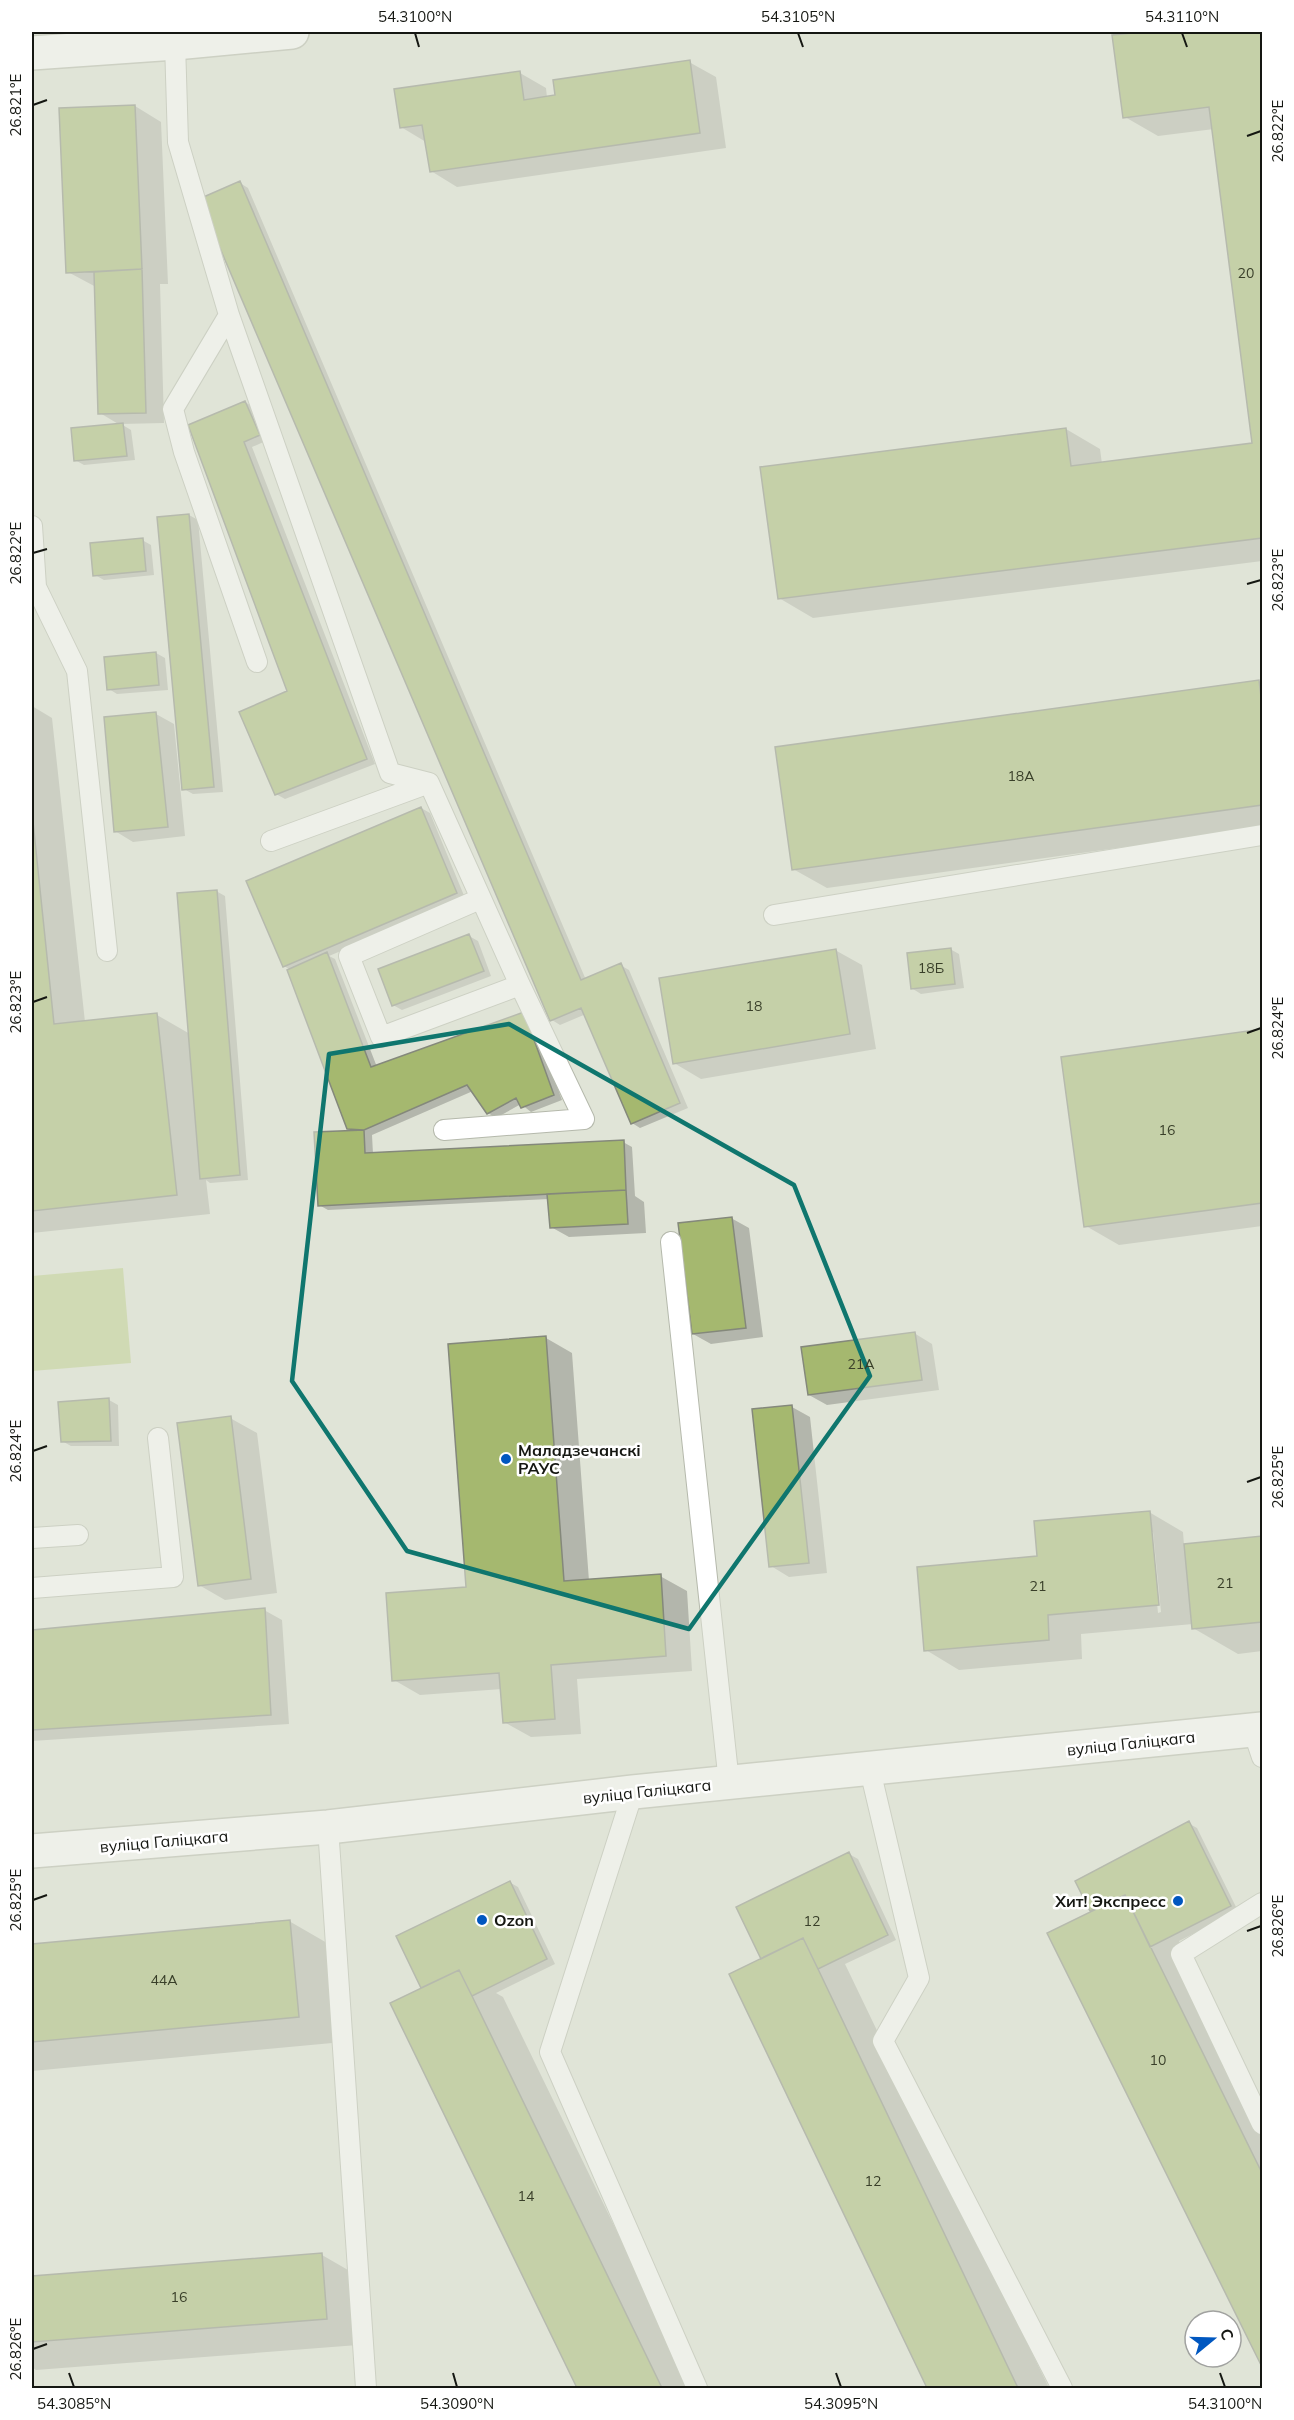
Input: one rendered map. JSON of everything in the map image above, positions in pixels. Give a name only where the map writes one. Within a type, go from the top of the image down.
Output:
[{"type":"street","points":[[32,53],[292,32]]},
{"type":"street","name":"вуліца Галіцкага","points":[[32,1851],[328,1827],[633,1792],[870,1770],[1259,1739]]},
{"type":"lane","points":[[176,43],[178,142],[229,315],[390,773],[429,783]]},
{"type":"lane","points":[[229,315],[173,409],[184,452],[257,662]]},
{"type":"lane","points":[[32,526],[34,588],[77,671],[107,951]]},
{"type":"lane","points":[[271,842],[429,783]]},
{"type":"lane","points":[[429,783],[480,900],[585,1119],[444,1130]]},
{"type":"lane","points":[[774,915],[1263,835]]},
{"type":"lane","points":[[480,900],[349,956],[381,1037],[520,985]]},
{"type":"lane","points":[[671,1242],[729,1783]]},
{"type":"lane","points":[[32,1588],[172,1577],[158,1438]]},
{"type":"lane","points":[[32,1538],[78,1534]]},
{"type":"lane","points":[[870,1770],[919,1978],[882,2041],[1062,2388]]},
{"type":"lane","points":[[633,1792],[550,2052],[697,2388]]},
{"type":"lane","points":[[328,1827],[366,2388]]},
{"type":"lane","points":[[1263,1903],[1181,1954],[1263,2124]]},
{"type":"highlighted area","points":[[509,1024],[794,1185],[870,1376],[689,1629],[407,1551],[292,1381],[329,1054]]},
{"type":"green space","points":[[123,1268],[131,1363],[32,1371],[32,1276]]},
{"type":"building","points":[[1143,32],[1262,32],[1262,538],[778,599],[760,467],[1066,428],[1071,466],[1252,443],[1209,107],[1123,118],[1112,35]]},
{"type":"building","points":[[690,60],[700,133],[430,172],[422,125],[400,128],[394,89],[520,71],[524,100],[555,95],[553,80]]},
{"type":"building","points":[[135,105],[142,269],[66,273],[59,108]]},
{"type":"building","points":[[240,181],[581,980],[621,963],[680,1103],[631,1124],[581,1008],[550,1021],[199,199]]},
{"type":"building","points":[[142,269],[146,413],[98,414],[94,272]]},
{"type":"building","points":[[245,401],[260,435],[244,442],[367,759],[275,795],[239,712],[287,691],[188,425]]},
{"type":"building","points":[[123,423],[127,456],[74,461],[71,428]]},
{"type":"building","points":[[189,514],[214,787],[182,790],[157,517]]},
{"type":"building","points":[[143,538],[146,571],[93,576],[90,543]]},
{"type":"building","points":[[156,652],[159,685],[107,690],[104,657]]},
{"type":"building","points":[[1259,680],[1262,705],[1262,805],[792,870],[775,747]]},
{"type":"building","points":[[156,712],[168,827],[114,832],[104,717]]},
{"type":"building","points":[[421,807],[457,893],[283,967],[246,881]]},
{"type":"building","points":[[32,812],[54,1024],[157,1013],[177,1195],[32,1211]]},
{"type":"building","points":[[217,890],[240,1175],[200,1179],[177,893]]},
{"type":"building","points":[[469,934],[484,971],[392,1006],[378,969]]},
{"type":"building","points":[[951,948],[955,984],[911,989],[907,953]]},
{"type":"building","points":[[836,949],[850,1034],[673,1064],[659,978]]},
{"type":"building","points":[[327,952],[371,1067],[524,1012],[554,1095],[521,1108],[516,1098],[487,1114],[467,1085],[364,1130],[347,1129],[287,970]]},
{"type":"building","points":[[1262,1029],[1262,1203],[1084,1227],[1061,1057]]},
{"type":"building","points":[[364,1130],[365,1153],[624,1140],[626,1190],[318,1206],[314,1132]]},
{"type":"building","points":[[626,1190],[628,1224],[550,1228],[547,1194]]},
{"type":"building","points":[[732,1217],[746,1328],[692,1334],[678,1223]]},
{"type":"building","points":[[915,1332],[922,1380],[808,1395],[801,1347]]},
{"type":"building","name":"Маладзечанскі РАУС","points":[[546,1336],[564,1581],[661,1574],[666,1656],[551,1665],[555,1719],[503,1723],[499,1673],[392,1681],[386,1593],[466,1587],[448,1344]]},
{"type":"building","points":[[109,1398],[111,1441],[61,1442],[58,1402]]},
{"type":"building","points":[[792,1405],[809,1563],[769,1567],[752,1409]]},
{"type":"building","points":[[231,1416],[251,1579],[198,1586],[177,1423]]},
{"type":"building","points":[[1150,1511],[1159,1605],[1048,1615],[1049,1640],[924,1651],[917,1567],[1037,1556],[1034,1521]]},
{"type":"building","points":[[1262,1536],[1262,1622],[1192,1629],[1184,1544]]},
{"type":"building","points":[[265,1608],[271,1715],[32,1730],[32,1630]]},
{"type":"building","points":[[1189,1821],[1231,1906],[1150,1947],[1125,1895],[1090,1911],[1075,1881]]},
{"type":"building","points":[[849,1852],[888,1935],[818,1969],[803,1938],[761,1959],[736,1907]]},
{"type":"building","points":[[510,1881],[547,1959],[472,1996],[459,1970],[421,1988],[396,1936]]},
{"type":"building","points":[[1125,1895],[1262,2173],[1262,2367],[1243,2329],[1243,2309],[1233,2309],[1047,1933]]},
{"type":"building","points":[[290,1920],[299,2017],[32,2042],[32,1944]]},
{"type":"building","points":[[803,1938],[1018,2388],[927,2388],[729,1974]]},
{"type":"building","points":[[459,1970],[662,2388],[577,2388],[390,2003]]},
{"type":"building","points":[[322,2253],[327,2319],[32,2342],[32,2276]]},
{"type":"place","name":"Маладзечанскі РАУС","points":[[506,1459]]},
{"type":"place","name":"Хит! Экспресс","points":[[1178,1901]]},
{"type":"place","name":"Ozon","points":[[482,1920]]}]
